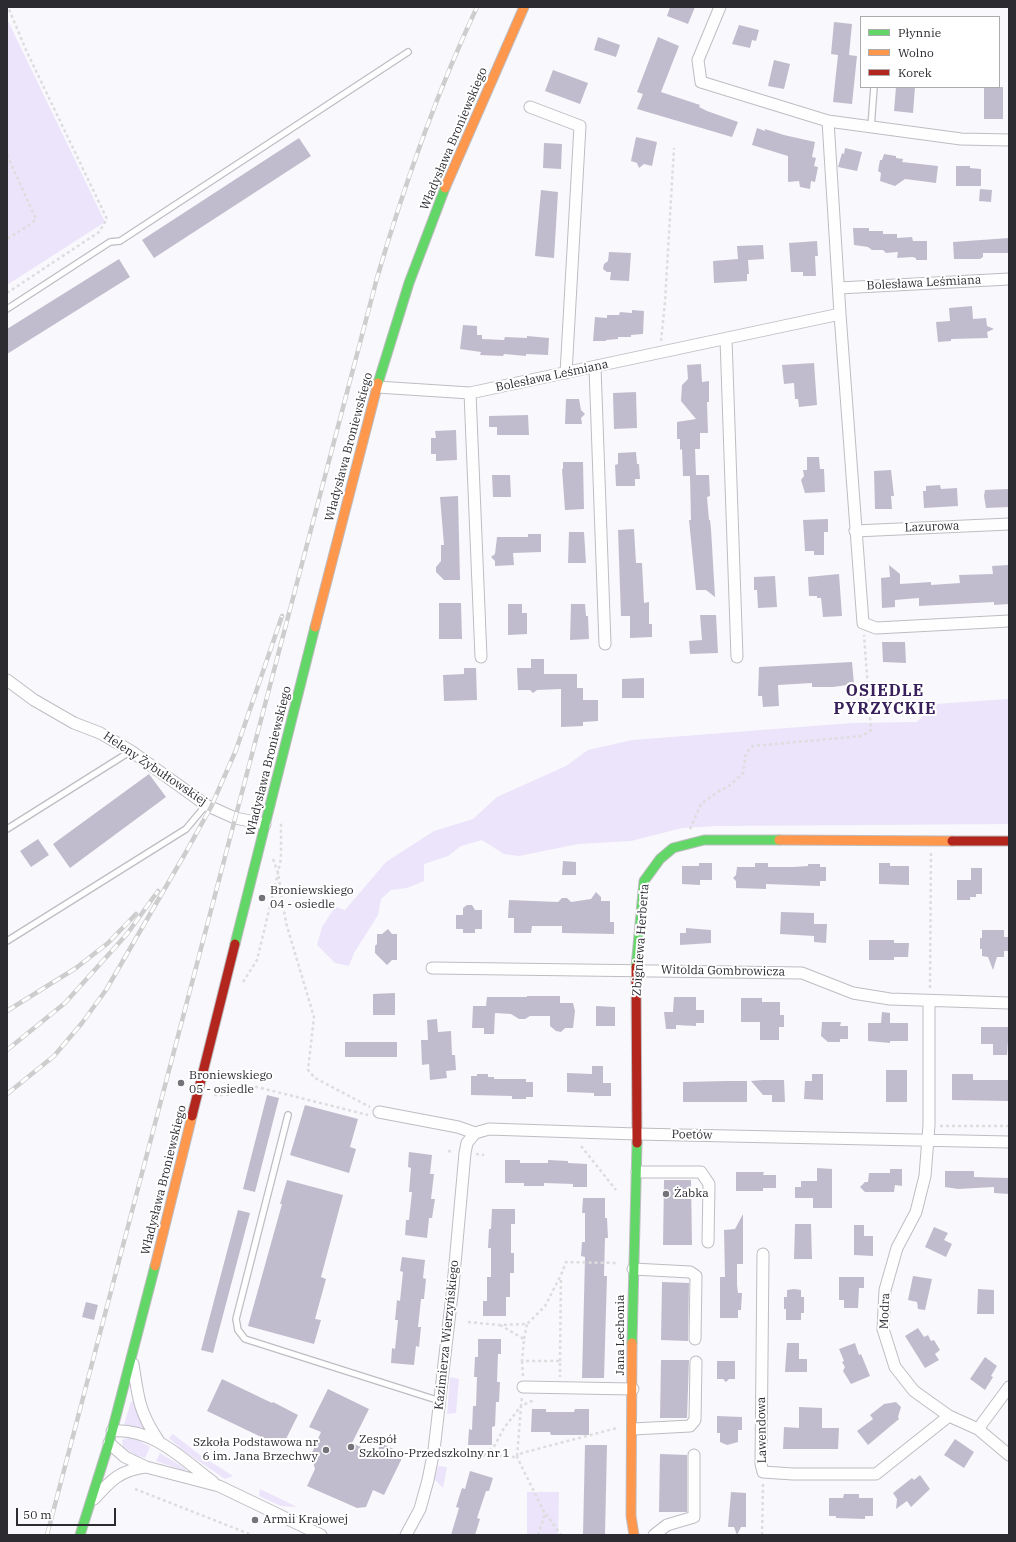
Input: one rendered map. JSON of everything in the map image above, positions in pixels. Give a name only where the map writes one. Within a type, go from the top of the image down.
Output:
[{"type":"main road","name":"Władysława Broniewskiego","points":[[80,1535],[109,1443],[132,1360],[265,824],[376,387],[408,283],[452,169],[524,7]]},
{"type":"main road","name":"Zbigniewa Herberta","points":[[636,1134],[636,969],[644,881],[660,859],[673,848],[704,840],[1009,841]]},
{"type":"main road","name":"Jana Lechonia","points":[[634,1535],[631,1516],[634,1389],[633,1269],[636,1134]]},
{"type":"street","points":[[720,7],[698,60],[701,82],[828,121],[961,138],[1009,140]]},
{"type":"street","points":[[530,107],[580,126],[566,373]]},
{"type":"street","points":[[828,121],[855,531],[863,623],[876,628],[1009,621]]},
{"type":"street","name":"Bolesława Leśmiana","points":[[839,288],[1009,279]]},
{"type":"street","name":"Bolesława Leśmiana","points":[[376,387],[470,393],[840,314]]},
{"type":"street","points":[[726,339],[737,657]]},
{"type":"street","points":[[595,367],[606,644]]},
{"type":"street","points":[[470,393],[481,657]]},
{"type":"street","name":"Lazurowa","points":[[855,531],[1009,524]]},
{"type":"street","name":"Heleny Żybułtowskiej","points":[[7,680],[34,700],[68,720],[100,733],[131,751],[206,805],[235,818],[265,824]]},
{"type":"street","name":"Witolda Gombrowicza","points":[[432,968],[636,969],[802,973],[853,993],[890,999],[1009,1003]]},
{"type":"street","points":[[927,1139],[929,1125],[929,1001]]},
{"type":"street","name":"Poetów","points":[[375,1114],[458,1128],[475,1133],[489,1129],[636,1134],[927,1139],[1009,1142]]},
{"type":"street","name":"Kazimierza Wierzyńskiego","points":[[406,1535],[420,1509],[428,1480],[440,1401],[465,1153],[467,1143],[475,1133]]},
{"type":"street","name":"Modra","points":[[927,1139],[925,1176],[916,1212],[898,1248],[885,1290],[883,1329],[895,1367],[914,1391],[949,1416],[978,1429],[1009,1455]]},
{"type":"street","points":[[636,1172],[701,1172],[709,1184],[708,1242]]},
{"type":"street","name":"Lawendowa","points":[[763,1254],[761,1464],[763,1472],[793,1474],[876,1474],[949,1416]]},
{"type":"street","points":[[633,1269],[690,1272],[696,1276],[695,1339]]},
{"type":"street","points":[[132,1360],[140,1406],[148,1425],[158,1440]]},
{"type":"street","points":[[632,1429],[690,1426],[694,1420],[696,1362]]},
{"type":"street","points":[[978,1429],[1009,1387]]},
{"type":"street","points":[[523,1388],[634,1389]]},
{"type":"street","points":[[112,1431],[124,1430],[141,1433],[158,1440],[219,1486]]},
{"type":"street","points":[[109,1443],[125,1457],[146,1467],[219,1486],[321,1535]]},
{"type":"street","points":[[654,1535],[667,1525],[694,1517],[694,1456]]},
{"type":"street","points":[[91,1502],[111,1480],[131,1469],[146,1467]]},
{"type":"lane","points":[[7,309],[110,242],[120,241],[408,52]]},
{"type":"lane","points":[[871,127],[874,88]]},
{"type":"lane","points":[[7,829],[131,751]]},
{"type":"lane","points":[[7,941],[186,829],[206,805]]},
{"type":"lane","points":[[288,1115],[236,1319],[238,1330],[245,1339],[440,1401]]},
{"type":"path","points":[[7,293],[99,232],[107,219],[26,50],[8,7]]},
{"type":"path","points":[[660,353],[666,302],[674,148]]},
{"type":"path","points":[[7,155],[36,219],[32,224],[7,239]]},
{"type":"path","points":[[684,844],[701,804],[719,791],[728,787],[743,773],[746,753],[753,746],[862,736],[871,730],[863,623]]},
{"type":"path","points":[[243,982],[257,960],[278,873],[281,858],[281,822]]},
{"type":"path","points":[[929,1001],[932,841]]},
{"type":"path","points":[[273,859],[278,873],[286,923],[314,1018],[308,1070],[315,1078],[375,1114]]},
{"type":"path","points":[[214,1095],[226,1095],[257,1087],[375,1114]]},
{"type":"path","points":[[929,1125],[1009,1126]]},
{"type":"path","points":[[581,1146],[616,1190]]},
{"type":"path","points":[[560,1535],[546,1514],[517,1457],[523,1388],[522,1361],[524,1338],[527,1324],[545,1306],[566,1262],[616,1263]]},
{"type":"path","points":[[561,1275],[560,1378],[565,1389]]},
{"type":"path","points":[[468,1322],[499,1325],[527,1324]]},
{"type":"path","points":[[499,1325],[524,1338]]},
{"type":"path","points":[[522,1361],[560,1361]]},
{"type":"path","points":[[485,1455],[495,1445],[504,1428],[521,1406],[535,1400]]},
{"type":"path","points":[[452,1454],[517,1457],[522,1454],[617,1428]]},
{"type":"path","points":[[762,1535],[763,1472]]},
{"type":"path","points":[[135,1489],[252,1535]]},
{"type":"path","points":[[538,1535],[546,1514]]},
{"type":"shaded area","points":[[7,19],[105,222],[7,285]]},
{"type":"shaded area","points":[[1009,699],[1009,824],[717,826],[682,828],[631,841],[578,844],[519,856],[504,854],[482,840],[461,846],[448,856],[424,864],[424,881],[407,888],[391,890],[381,899],[378,915],[354,953],[349,966],[335,963],[317,945],[322,927],[335,907],[345,910],[386,862],[434,831],[473,819],[497,797],[566,766],[588,750],[632,740],[852,723],[917,722],[935,704]]},
{"type":"shaded area","points":[[450,1377],[459,1379],[456,1413],[447,1414]]},
{"type":"shaded area","points":[[131,1401],[134,1402],[144,1426],[142,1428],[124,1425]]},
{"type":"shaded area","points":[[173,1434],[200,1455],[233,1476],[225,1479],[181,1449],[169,1438]]},
{"type":"shaded area","points":[[134,1438],[150,1447],[145,1458],[135,1455],[123,1447],[122,1440]]},
{"type":"shaded area","points":[[160,1453],[186,1469],[185,1471],[156,1461]]},
{"type":"shaded area","points":[[438,1466],[447,1467],[443,1488],[434,1479]]},
{"type":"shaded area","points":[[260,1489],[297,1507],[281,1506],[259,1496]]},
{"type":"shaded area","points":[[527,1492],[559,1492],[558,1535],[527,1535]]},
{"type":"building","points":[[670,7],[695,7],[688,24],[667,16]]},
{"type":"building","points":[[834,22],[852,24],[849,55],[857,56],[852,104],[833,102],[838,55],[831,54]]},
{"type":"building","points":[[739,25],[759,30],[756,41],[752,40],[750,48],[732,44]]},
{"type":"building","points":[[598,37],[620,45],[616,57],[594,50]]},
{"type":"building","points":[[658,37],[679,46],[661,92],[700,105],[699,107],[707,111],[738,122],[732,137],[637,109],[643,94],[637,92]]},
{"type":"building","points":[[774,60],[790,64],[784,89],[768,86]]},
{"type":"building","points":[[553,70],[588,83],[580,104],[545,91]]},
{"type":"building","points":[[1003,87],[1003,119],[984,119],[984,88]]},
{"type":"building","points":[[896,88],[915,88],[913,113],[894,111]]},
{"type":"building","points":[[757,128],[815,142],[812,157],[816,158],[814,166],[818,167],[815,182],[811,181],[810,189],[800,187],[799,181],[788,182],[788,156],[752,145]]},
{"type":"building","points":[[636,137],[657,142],[652,166],[644,164],[639,168],[637,163],[631,161]]},
{"type":"building","points":[[299,138],[311,156],[154,258],[142,240]]},
{"type":"building","points":[[544,143],[562,144],[561,169],[543,168]]},
{"type":"building","points":[[845,148],[862,152],[857,171],[838,167]]},
{"type":"building","points":[[884,154],[903,159],[902,162],[938,166],[936,183],[905,179],[895,186],[880,181],[881,173],[878,171],[880,160],[882,160]]},
{"type":"building","points":[[956,166],[970,166],[970,168],[981,169],[981,186],[956,186]]},
{"type":"building","points":[[980,189],[992,190],[991,202],[979,201]]},
{"type":"building","points":[[541,190],[558,192],[554,258],[535,256]]},
{"type":"building","points":[[853,228],[869,228],[869,231],[883,231],[883,234],[897,234],[897,238],[912,237],[913,241],[927,241],[927,260],[916,260],[916,258],[912,257],[897,258],[898,252],[886,253],[883,250],[872,250],[868,247],[854,245]]},
{"type":"building","points":[[1009,238],[1009,253],[983,253],[983,257],[980,259],[954,259],[953,242]]},
{"type":"building","points":[[817,241],[818,256],[815,256],[816,276],[803,276],[803,272],[791,272],[789,243]]},
{"type":"building","points":[[763,245],[764,259],[748,260],[749,274],[747,274],[747,281],[714,283],[713,261],[738,259],[737,246]]},
{"type":"building","points":[[609,252],[631,253],[629,281],[610,280],[611,272],[607,272],[603,269],[604,264],[608,261]]},
{"type":"building","points":[[119,259],[130,277],[7,354],[7,329]]},
{"type":"building","points":[[972,306],[973,319],[986,318],[987,326],[994,329],[987,332],[988,338],[951,339],[951,341],[938,342],[936,322],[950,321],[949,308]]},
{"type":"building","points":[[632,310],[644,311],[643,334],[631,335],[631,337],[618,337],[618,339],[606,341],[593,341],[595,317],[607,318],[607,315],[619,315],[620,312],[632,313]]},
{"type":"building","points":[[463,325],[477,326],[477,335],[482,335],[482,339],[504,340],[505,337],[527,338],[527,336],[549,338],[548,355],[480,355],[481,352],[460,349]]},
{"type":"building","points":[[814,363],[817,405],[799,407],[798,399],[795,399],[794,383],[784,384],[782,365]]},
{"type":"building","points":[[701,364],[702,382],[709,381],[709,402],[707,402],[708,433],[700,433],[700,449],[695,449],[696,475],[709,475],[710,496],[707,497],[711,529],[715,597],[706,590],[696,590],[689,520],[691,520],[690,476],[683,476],[682,449],[680,450],[680,439],[677,439],[677,422],[696,419],[681,401],[682,385],[688,379],[687,365]]},
{"type":"building","points":[[636,392],[637,428],[614,429],[613,393]]},
{"type":"building","points":[[566,399],[579,399],[581,410],[585,414],[581,418],[582,424],[565,424]]},
{"type":"building","points":[[528,415],[529,435],[497,435],[497,427],[489,427],[489,416]]},
{"type":"building","points":[[456,430],[457,460],[436,461],[436,454],[431,454],[431,438],[436,438],[435,431]]},
{"type":"building","points":[[636,452],[637,464],[639,464],[640,479],[635,479],[635,486],[616,486],[615,465],[618,464],[618,453]]},
{"type":"building","points":[[807,457],[819,457],[820,469],[824,469],[825,492],[805,493],[801,480],[804,476],[803,470],[807,470]]},
{"type":"building","points":[[563,462],[583,462],[584,509],[565,510],[562,469]]},
{"type":"building","points":[[891,470],[894,496],[891,496],[892,509],[875,509],[874,471]]},
{"type":"building","points":[[492,475],[510,475],[511,497],[493,497]]},
{"type":"building","points":[[940,485],[941,489],[957,488],[958,506],[924,508],[923,491],[926,491],[926,486]]},
{"type":"building","points":[[1009,489],[1009,507],[986,508],[984,496],[985,490]]},
{"type":"building","points":[[458,496],[460,580],[444,580],[436,572],[436,567],[441,561],[441,545],[444,545],[440,497]]},
{"type":"building","points":[[828,519],[828,532],[824,532],[824,555],[814,555],[814,551],[805,551],[803,520]]},
{"type":"building","points":[[634,529],[636,563],[642,563],[644,603],[649,602],[649,624],[652,624],[652,637],[630,638],[630,616],[621,616],[618,530]]},
{"type":"building","points":[[569,532],[584,532],[586,563],[568,563]]},
{"type":"building","points":[[528,534],[541,534],[541,552],[513,553],[514,565],[495,566],[495,561],[491,557],[495,554],[497,537],[528,537]]},
{"type":"building","points":[[889,565],[900,574],[900,584],[931,582],[931,585],[960,583],[959,575],[993,574],[992,566],[1009,565],[1009,604],[994,605],[994,602],[919,606],[919,598],[895,600],[895,607],[882,608],[881,578],[890,577]]},
{"type":"building","points":[[839,574],[842,616],[823,617],[821,598],[817,598],[817,596],[809,596],[808,577]]},
{"type":"building","points":[[775,576],[777,607],[758,608],[757,590],[754,590],[754,577]]},
{"type":"building","points":[[439,603],[461,603],[462,639],[439,639]]},
{"type":"building","points":[[508,604],[522,604],[522,613],[527,613],[527,634],[508,635]]},
{"type":"building","points":[[571,604],[585,604],[586,616],[588,616],[589,639],[570,640]]},
{"type":"building","points":[[700,615],[716,615],[718,653],[690,654],[689,641],[702,640]]},
{"type":"building","points":[[882,642],[905,642],[906,663],[883,662]]},
{"type":"building","points":[[531,659],[544,659],[544,674],[577,674],[577,688],[583,688],[583,700],[598,700],[598,721],[583,722],[583,726],[561,727],[561,689],[537,690],[533,693],[530,690],[518,690],[517,668],[531,668]]},
{"type":"building","points":[[852,662],[854,684],[833,687],[812,687],[812,683],[778,685],[779,706],[763,707],[762,696],[758,696],[759,667]]},
{"type":"building","points":[[464,668],[476,668],[477,700],[444,701],[443,675],[464,674]]},
{"type":"building","points":[[644,678],[644,698],[622,698],[622,679]]},
{"type":"building","points":[[149,774],[166,797],[70,868],[53,844]]},
{"type":"building","points":[[38,839],[49,855],[31,867],[20,851]]},
{"type":"building","points":[[563,861],[576,862],[576,875],[562,875]]},
{"type":"building","points":[[699,863],[712,863],[712,880],[700,880],[700,885],[682,884],[682,866],[699,866]]},
{"type":"building","points":[[755,863],[768,863],[768,867],[793,867],[808,866],[808,864],[820,864],[820,867],[826,867],[826,881],[820,881],[820,886],[766,884],[766,889],[736,888],[736,881],[733,878],[736,875],[737,867],[755,867]]},
{"type":"building","points":[[879,863],[890,863],[890,866],[909,866],[909,885],[879,884]]},
{"type":"building","points":[[971,868],[982,868],[982,894],[976,894],[976,897],[970,897],[970,900],[957,900],[957,880],[971,880]]},
{"type":"building","points":[[596,892],[601,897],[601,901],[610,901],[610,922],[614,922],[614,934],[562,933],[562,926],[532,926],[531,933],[514,933],[514,918],[508,918],[509,900],[558,902],[562,898],[567,898],[571,902],[591,899]]},
{"type":"building","points":[[467,905],[472,905],[475,910],[482,910],[482,929],[475,929],[475,933],[463,933],[463,929],[456,929],[456,915],[463,915],[463,908]]},
{"type":"building","points":[[781,912],[814,913],[814,924],[827,924],[826,943],[814,942],[814,936],[780,934]]},
{"type":"building","points":[[686,928],[711,930],[711,943],[680,945],[680,933],[686,933]]},
{"type":"building","points":[[388,929],[392,934],[397,934],[397,960],[392,960],[387,965],[375,953],[375,946],[377,944],[377,934],[382,934]]},
{"type":"building","points":[[982,930],[1004,930],[1004,937],[1009,937],[1009,951],[1004,951],[1004,957],[997,957],[993,970],[988,957],[982,956],[982,949],[980,949]]},
{"type":"building","points":[[869,940],[894,940],[894,943],[909,943],[908,957],[894,957],[894,960],[869,960]]},
{"type":"building","points":[[395,993],[395,1015],[373,1015],[373,994]]},
{"type":"building","points":[[560,996],[560,1003],[573,1003],[575,1011],[573,1028],[565,1028],[561,1032],[556,1031],[550,1026],[550,1016],[530,1016],[525,1019],[519,1019],[511,1014],[495,1013],[494,1034],[484,1034],[484,1028],[472,1028],[473,1006],[486,1006],[487,997]]},
{"type":"building","points":[[674,997],[696,997],[696,1010],[704,1010],[704,1023],[696,1023],[696,1026],[676,1025],[676,1029],[666,1029],[664,1012],[673,1012]]},
{"type":"building","points":[[741,998],[762,998],[762,1002],[780,1002],[780,1015],[784,1015],[784,1027],[779,1027],[779,1040],[760,1040],[760,1022],[741,1022]]},
{"type":"building","points":[[596,1006],[615,1007],[615,1026],[596,1026]]},
{"type":"building","points":[[882,1012],[890,1013],[890,1023],[908,1023],[908,1041],[890,1041],[890,1043],[868,1041],[868,1023],[881,1023]]},
{"type":"building","points":[[437,1019],[438,1032],[451,1031],[452,1055],[455,1055],[456,1070],[446,1071],[447,1078],[430,1080],[429,1064],[422,1065],[421,1040],[428,1040],[427,1020]]},
{"type":"building","points":[[822,1022],[841,1022],[840,1026],[848,1026],[848,1039],[840,1039],[840,1042],[828,1042],[821,1036]]},
{"type":"building","points":[[981,1027],[1009,1027],[1007,1055],[993,1055],[993,1044],[981,1044]]},
{"type":"building","points":[[345,1042],[397,1042],[397,1057],[345,1057]]},
{"type":"building","points":[[592,1066],[603,1066],[603,1083],[611,1083],[611,1096],[594,1096],[594,1093],[567,1092],[567,1073],[592,1074]]},
{"type":"building","points":[[886,1070],[907,1070],[907,1102],[886,1102]]},
{"type":"building","points":[[477,1074],[488,1074],[488,1077],[494,1077],[494,1079],[526,1079],[526,1082],[533,1082],[533,1097],[526,1097],[526,1099],[512,1099],[512,1096],[471,1095],[471,1076],[477,1076]]},
{"type":"building","points":[[812,1074],[823,1074],[823,1100],[804,1099],[805,1081],[812,1081]]},
{"type":"building","points":[[952,1074],[973,1074],[973,1080],[1009,1080],[1009,1101],[952,1100]]},
{"type":"building","points":[[784,1080],[785,1102],[772,1102],[772,1095],[763,1095],[751,1081]]},
{"type":"building","points":[[747,1081],[747,1102],[683,1102],[683,1082]]},
{"type":"building","points":[[267,1095],[279,1098],[255,1192],[243,1189]]},
{"type":"building","points":[[305,1105],[358,1119],[350,1147],[356,1149],[349,1173],[290,1155]]},
{"type":"building","points":[[409,1152],[432,1155],[430,1174],[434,1174],[431,1199],[435,1199],[432,1218],[429,1218],[427,1238],[405,1235],[406,1220],[409,1220],[412,1192],[409,1192],[411,1168],[408,1167]]},
{"type":"building","points":[[505,1160],[520,1160],[520,1163],[548,1163],[548,1160],[587,1164],[587,1187],[573,1187],[573,1184],[544,1183],[544,1186],[524,1186],[524,1183],[505,1183]]},
{"type":"building","points":[[817,1168],[832,1169],[832,1208],[813,1208],[813,1198],[795,1198],[795,1187],[801,1187],[801,1181],[817,1181]]},
{"type":"building","points":[[890,1169],[902,1169],[902,1186],[895,1185],[894,1192],[865,1192],[860,1187],[865,1182],[868,1182],[869,1173],[890,1173]]},
{"type":"building","points":[[945,1171],[974,1171],[974,1177],[1009,1178],[1009,1194],[994,1193],[994,1187],[958,1189],[945,1187]]},
{"type":"building","points":[[736,1172],[764,1172],[763,1175],[776,1175],[776,1188],[763,1188],[763,1191],[736,1191]]},
{"type":"building","points":[[287,1180],[343,1195],[321,1277],[326,1279],[315,1319],[321,1320],[314,1344],[248,1326],[282,1204],[280,1204]]},
{"type":"building","points":[[664,1180],[691,1180],[692,1245],[663,1245]]},
{"type":"building","points":[[583,1198],[605,1198],[605,1218],[607,1218],[608,1238],[605,1238],[604,1276],[607,1276],[604,1378],[582,1378],[585,1257],[581,1256],[582,1242],[585,1242],[585,1213],[582,1213]]},
{"type":"building","points":[[492,1209],[515,1209],[515,1224],[511,1224],[511,1253],[514,1253],[514,1273],[510,1273],[510,1297],[506,1297],[506,1316],[483,1316],[483,1301],[487,1301],[487,1277],[491,1277],[491,1248],[488,1248]]},
{"type":"building","points":[[238,1210],[250,1213],[213,1353],[201,1350]]},
{"type":"building","points":[[743,1214],[743,1264],[737,1264],[738,1293],[742,1293],[741,1310],[738,1310],[738,1318],[720,1318],[720,1277],[725,1277],[724,1230],[735,1229]]},
{"type":"building","points":[[795,1224],[811,1224],[812,1259],[794,1259]]},
{"type":"building","points":[[854,1225],[864,1225],[864,1236],[873,1236],[873,1256],[854,1255]]},
{"type":"building","points":[[934,1227],[948,1233],[944,1240],[952,1244],[946,1257],[925,1247]]},
{"type":"building","points":[[402,1257],[425,1260],[423,1278],[426,1279],[424,1299],[421,1299],[418,1327],[421,1327],[419,1347],[416,1346],[414,1365],[391,1363],[392,1348],[395,1349],[398,1320],[395,1320],[397,1300],[400,1301],[403,1272],[400,1271]]},
{"type":"building","points":[[913,1276],[932,1279],[925,1310],[918,1309],[917,1302],[908,1300]]},
{"type":"building","points":[[839,1277],[864,1277],[864,1288],[859,1288],[858,1308],[844,1308],[844,1300],[839,1300]]},
{"type":"building","points":[[662,1282],[689,1283],[688,1341],[661,1340]]},
{"type":"building","points":[[978,1289],[994,1290],[994,1314],[977,1314]]},
{"type":"building","points":[[787,1290],[801,1290],[801,1297],[804,1297],[804,1313],[801,1313],[801,1320],[786,1320],[784,1297],[787,1297]]},
{"type":"building","points":[[86,1302],[98,1305],[94,1320],[82,1317]]},
{"type":"building","points":[[918,1328],[924,1337],[928,1335],[931,1341],[934,1340],[940,1350],[935,1354],[939,1360],[925,1368],[905,1336]]},
{"type":"building","points":[[478,1339],[501,1339],[501,1354],[498,1354],[497,1382],[500,1382],[499,1402],[496,1402],[495,1426],[492,1427],[492,1445],[468,1445],[469,1429],[472,1430],[473,1406],[476,1406],[477,1377],[474,1377],[475,1357],[478,1357]]},
{"type":"building","points":[[787,1343],[799,1343],[799,1359],[807,1359],[807,1372],[785,1372]]},
{"type":"building","points":[[855,1343],[859,1355],[861,1354],[870,1376],[851,1384],[843,1371],[845,1367],[842,1362],[844,1361],[839,1349]]},
{"type":"building","points":[[985,1357],[997,1366],[991,1376],[993,1377],[985,1390],[970,1379]]},
{"type":"building","points":[[661,1360],[689,1360],[687,1418],[660,1418]]},
{"type":"building","points":[[717,1361],[735,1361],[735,1379],[729,1379],[726,1382],[723,1379],[717,1379]]},
{"type":"building","points":[[222,1379],[298,1415],[282,1447],[207,1411]]},
{"type":"building","name":"Szkoła Podstawowa nr 6 im. Jana Brzechwy","points":[[328,1389],[369,1409],[352,1443],[376,1454],[381,1443],[404,1454],[384,1495],[373,1490],[366,1507],[357,1508],[307,1486],[315,1469],[311,1455],[321,1432],[309,1427]]},
{"type":"building","points":[[896,1402],[901,1407],[898,1417],[899,1419],[868,1445],[857,1431],[873,1419],[870,1415],[884,1404]]},
{"type":"building","points":[[799,1407],[822,1408],[822,1428],[839,1428],[838,1449],[783,1449],[784,1427],[799,1428]]},
{"type":"building","points":[[532,1409],[546,1409],[546,1412],[574,1412],[575,1409],[589,1409],[589,1435],[551,1435],[550,1432],[531,1432]]},
{"type":"building","points":[[717,1416],[742,1417],[742,1430],[738,1430],[738,1442],[727,1445],[720,1442],[720,1433],[717,1433]]},
{"type":"building","points":[[955,1439],[974,1452],[964,1468],[944,1455]]},
{"type":"building","points":[[585,1445],[607,1445],[605,1535],[583,1535]]},
{"type":"building","points":[[660,1454],[687,1455],[687,1512],[659,1512]]},
{"type":"building","points":[[470,1471],[493,1478],[489,1491],[486,1491],[477,1518],[480,1519],[475,1535],[451,1535],[459,1508],[456,1507],[462,1488],[465,1489]]},
{"type":"building","points":[[920,1475],[930,1489],[911,1507],[907,1501],[896,1509],[897,1499],[893,1493],[912,1478],[914,1480]]},
{"type":"building","points":[[731,1492],[746,1493],[746,1527],[741,1527],[737,1535],[734,1527],[728,1527]]},
{"type":"building","points":[[844,1494],[859,1494],[859,1498],[873,1498],[873,1516],[865,1516],[865,1519],[836,1518],[836,1516],[829,1516],[829,1498],[843,1498]]},
{"type":"railway","points":[[47,1535],[377,278],[398,209],[434,107],[477,7]]},
{"type":"railway","points":[[7,1094],[54,1056],[82,1023],[106,990],[186,852],[211,807],[236,750],[282,616]]},
{"type":"railway","points":[[7,1050],[65,1003],[127,934],[158,891]]},
{"type":"railway","points":[[7,1011],[76,968],[108,943],[136,914]]},
{"type":"traffic: fast","points":[[378,383],[409,283],[445,188]]},
{"type":"traffic: fast","points":[[235,944],[315,627]]},
{"type":"traffic: fast","points":[[636,967],[644,881],[660,859],[673,848],[704,840],[779,840]]},
{"type":"traffic: fast","points":[[632,1343],[637,1143]]},
{"type":"traffic: fast","points":[[80,1535],[109,1443],[155,1266]]},
{"type":"traffic: slow","points":[[445,188],[524,7]]},
{"type":"traffic: slow","points":[[315,627],[378,383]]},
{"type":"traffic: slow","points":[[779,840],[952,841]]},
{"type":"traffic: slow","points":[[155,1266],[192,1116]]},
{"type":"traffic: slow","points":[[632,1343],[631,1516],[634,1535]]},
{"type":"traffic: jam","points":[[952,841],[1009,841]]},
{"type":"traffic: jam","points":[[192,1116],[235,944]]},
{"type":"traffic: jam","points":[[636,967],[637,1143]]},
{"type":"place","name":"Broniewskiego 04 - osiedle","points":[[262,898]]},
{"type":"place","name":"Broniewskiego 05 - osiedle","points":[[181,1083]]},
{"type":"place","name":"Żabka","points":[[666,1194]]},
{"type":"place","name":"Zespół Szkolno-Przedszkolny nr 1","points":[[351,1447]]},
{"type":"place","name":"Szkoła Podstawowa nr 6 im. Jana Brzechwy","points":[[326,1450]]},
{"type":"place","name":"Armii Krajowej","points":[[255,1520]]},
{"type":"district","name":"OSIEDLE PYRZYCKIE","points":[[885,700]]}]
